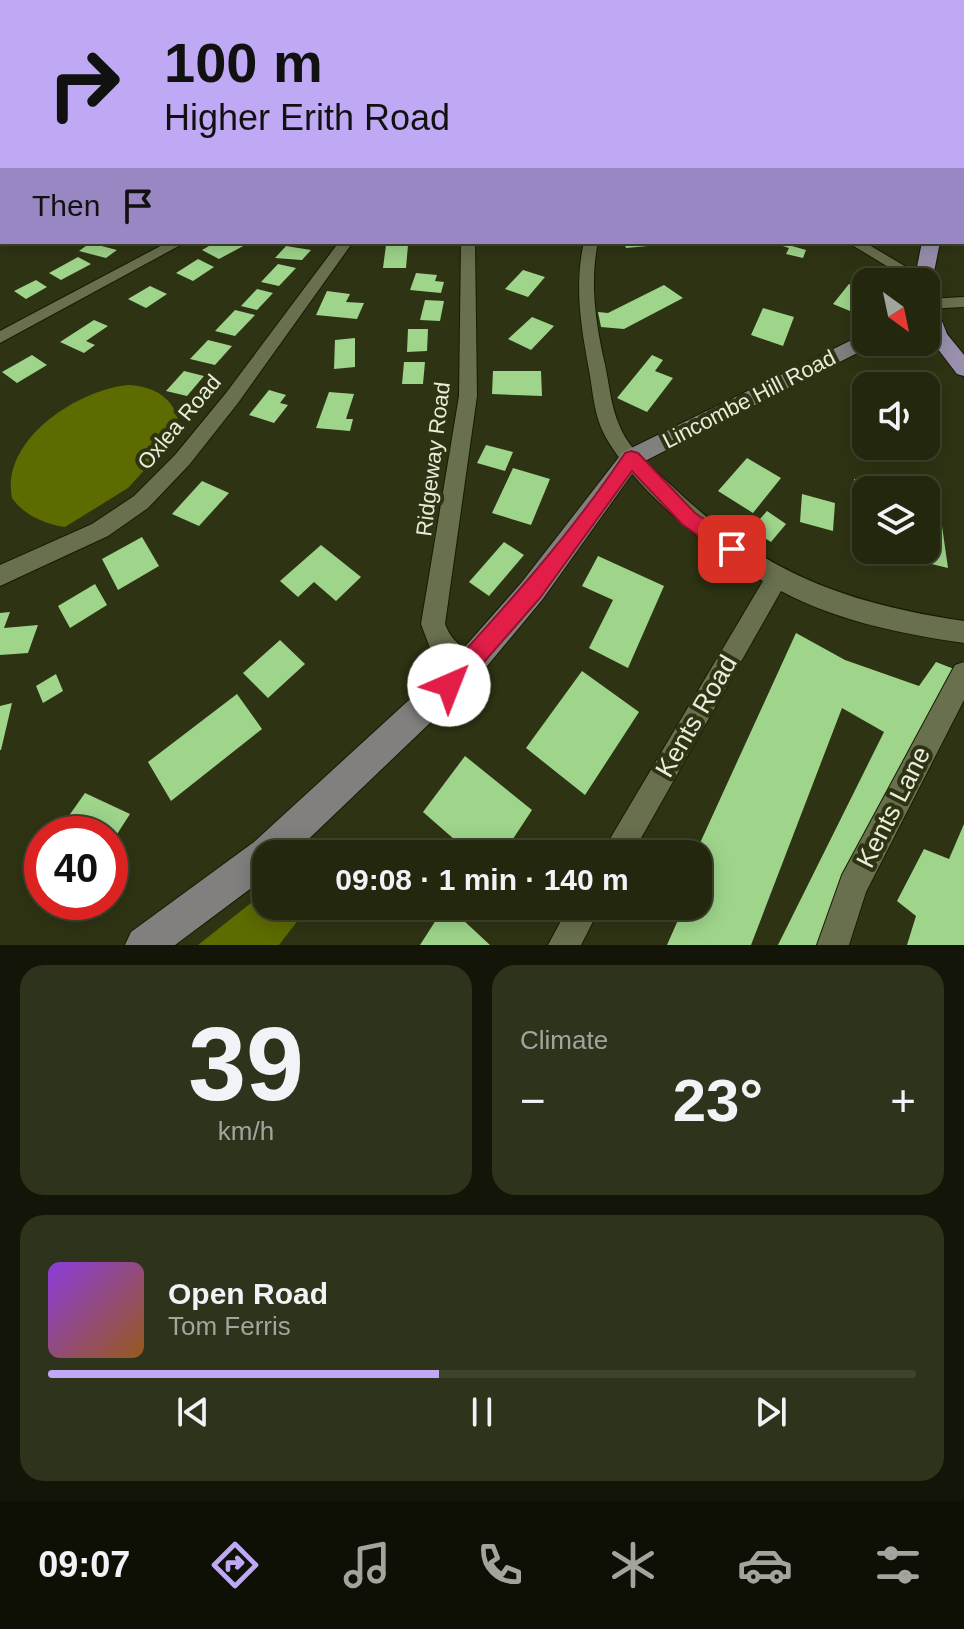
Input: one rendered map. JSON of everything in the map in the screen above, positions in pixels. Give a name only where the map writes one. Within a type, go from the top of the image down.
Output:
[{"type":"main road","points":[[925,268],[931,244]]},
{"type":"main road","points":[[940,339],[964,369]]},
{"type":"street","points":[[0,338],[175,244]]},
{"type":"street","name":"Oxlea Road","points":[[0,576],[100,530],[141,502],[182,460],[232,398],[345,244]]},
{"type":"street","name":"Ridgeway Road","points":[[467,667],[442,648],[433,624],[468,396],[468,244]]},
{"type":"street","points":[[591,244],[583,290],[590,338],[610,427],[631,458],[689,519],[776,579],[825,602],[892,621],[964,632]]},
{"type":"street","points":[[857,244],[898,268]]},
{"type":"street","points":[[940,305],[964,302]]},
{"type":"street","name":"Lincombe Hill Road","points":[[631,458],[852,347]]},
{"type":"street","points":[[282,840],[467,667],[532,591],[608,493],[631,458]]},
{"type":"street","name":"Kents Road","points":[[624,840],[776,579]]},
{"type":"street","name":"Kents Lane","points":[[833,945],[853,886],[964,674]]},
{"type":"street","points":[[144,945],[252,865]]},
{"type":"street","points":[[564,945],[578,920]]},
{"type":"green space","points":[[129,385],[149,389],[165,398],[175,412],[179,432],[128,488],[65,527],[42,521],[22,509],[12,498],[12,476],[19,455],[31,437],[68,406],[89,395]]},
{"type":"green space","points":[[252,902],[252,920],[298,920],[279,945],[198,945]]},
{"type":"building","points":[[89,244],[117,250],[106,258],[79,251]]},
{"type":"building","points":[[212,244],[247,244],[219,259],[202,250]]},
{"type":"building","points":[[625,244],[670,244],[626,248]]},
{"type":"building","points":[[776,244],[792,244],[806,250],[803,258],[786,254],[789,248]]},
{"type":"building","points":[[386,245],[408,245],[406,268],[383,268]]},
{"type":"building","points":[[286,246],[311,250],[302,260],[275,258]]},
{"type":"building","points":[[78,257],[91,264],[61,280],[49,273]]},
{"type":"building","points":[[198,259],[214,267],[193,281],[176,273]]},
{"type":"building","points":[[278,264],[296,268],[279,286],[261,282]]},
{"type":"building","points":[[523,270],[545,277],[528,297],[505,289]]},
{"type":"building","points":[[416,273],[437,275],[435,281],[444,282],[441,293],[410,290]]},
{"type":"building","points":[[36,280],[47,287],[26,299],[14,291]]},
{"type":"building","points":[[849,284],[852,285],[852,312],[833,304]]},
{"type":"building","points":[[664,285],[683,298],[624,329],[601,327],[598,312],[608,313]]},
{"type":"building","points":[[150,286],[167,294],[146,308],[128,299]]},
{"type":"building","points":[[257,289],[273,293],[257,310],[241,306]]},
{"type":"building","points":[[327,291],[350,294],[346,302],[364,303],[357,319],[316,315]]},
{"type":"building","points":[[425,300],[444,301],[440,321],[420,320]]},
{"type":"building","points":[[763,308],[794,317],[783,346],[751,335]]},
{"type":"building","points":[[235,310],[255,315],[235,336],[215,331]]},
{"type":"building","points":[[532,317],[554,326],[531,350],[508,339]]},
{"type":"building","points":[[94,320],[108,326],[86,341],[95,345],[84,353],[60,342]]},
{"type":"building","points":[[408,329],[428,329],[427,351],[407,352]]},
{"type":"building","points":[[355,338],[355,367],[334,369],[335,340]]},
{"type":"building","points":[[208,340],[232,346],[215,365],[190,359]]},
{"type":"building","points":[[32,355],[47,365],[17,383],[2,372]]},
{"type":"building","points":[[652,355],[663,360],[655,371],[673,378],[647,412],[617,398]]},
{"type":"building","points":[[404,362],[425,362],[423,384],[402,384]]},
{"type":"building","points":[[184,371],[204,376],[187,396],[166,391]]},
{"type":"building","points":[[493,371],[541,371],[542,396],[492,394]]},
{"type":"building","points":[[269,390],[286,395],[280,403],[288,405],[274,423],[249,415]]},
{"type":"building","points":[[329,392],[354,394],[346,419],[353,419],[350,431],[316,428]]},
{"type":"building","points":[[486,445],[513,452],[505,471],[477,463]]},
{"type":"building","points":[[747,458],[781,478],[753,513],[718,491]]},
{"type":"building","points":[[513,468],[550,479],[531,525],[492,513]]},
{"type":"building","points":[[202,481],[229,493],[199,526],[172,514]]},
{"type":"building","points":[[802,494],[835,503],[833,531],[800,522]]},
{"type":"building","points":[[767,511],[786,524],[771,542],[751,529]]},
{"type":"building","points":[[940,512],[948,568],[932,564],[940,564]]},
{"type":"building","points":[[142,537],[159,566],[118,590],[102,559]]},
{"type":"building","points":[[504,542],[524,555],[489,596],[469,582]]},
{"type":"building","points":[[321,545],[361,577],[336,601],[314,582],[298,597],[280,581]]},
{"type":"building","points":[[598,556],[664,586],[628,668],[589,648],[613,600],[582,586]]},
{"type":"building","points":[[95,584],[107,605],[70,628],[58,606]]},
{"type":"building","points":[[10,612],[4,628],[38,625],[28,653],[0,655],[0,613]]},
{"type":"building","points":[[796,633],[845,660],[919,686],[936,662],[954,669],[818,945],[778,945],[884,732],[842,708],[751,945],[667,945],[678,920],[712,920],[712,840],[701,840]]},
{"type":"building","points":[[280,640],[305,664],[268,698],[243,673]]},
{"type":"building","points":[[582,671],[639,712],[585,795],[526,748]]},
{"type":"building","points":[[56,674],[63,691],[43,703],[36,686]]},
{"type":"building","points":[[237,694],[262,729],[171,801],[148,762]]},
{"type":"building","points":[[12,703],[1,750],[0,750],[0,706]]},
{"type":"building","points":[[465,756],[532,810],[512,840],[455,840],[423,812]]},
{"type":"building","points":[[85,793],[130,814],[128,817],[69,816]]},
{"type":"building","points":[[964,824],[964,945],[907,945],[916,916],[897,901],[924,849],[949,859]]},
{"type":"building","points":[[436,920],[463,920],[490,945],[420,945]]},
{"type":"route","points":[[449,685],[532,591],[608,493],[631,458],[689,519],[732,549]]}]
